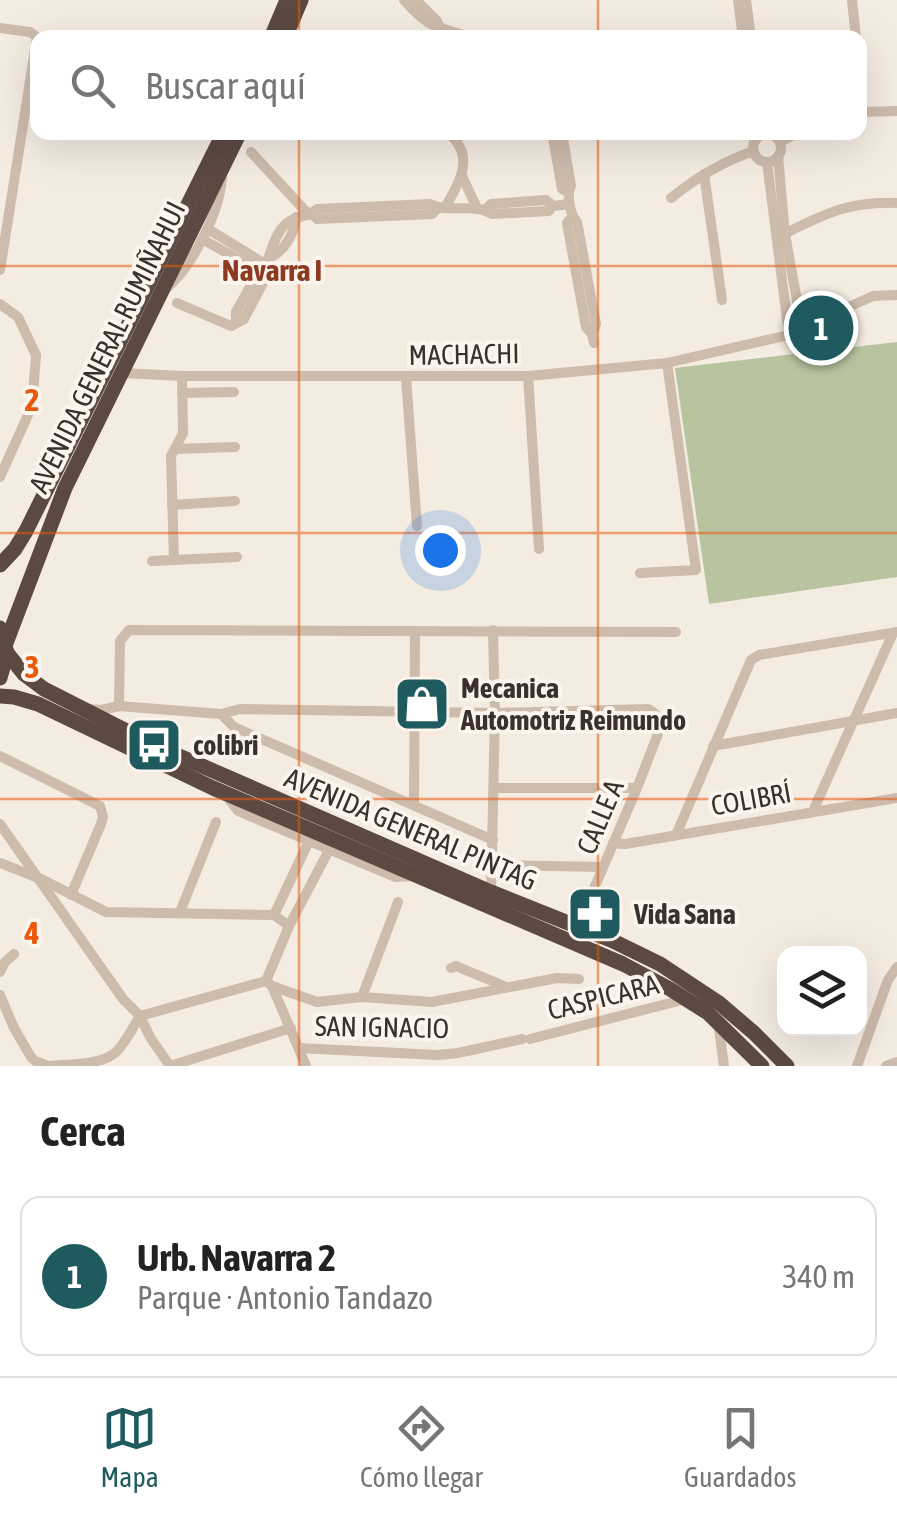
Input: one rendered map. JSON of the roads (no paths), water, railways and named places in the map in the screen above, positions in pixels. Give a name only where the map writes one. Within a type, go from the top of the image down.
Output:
[{"type":"highway","points":[[275,30],[286,0]]},
{"type":"highway","points":[[288,30],[301,0]]},
{"type":"highway","name":"AVENIDA GENERAL RUMIÑAHUI","points":[[0,565],[26,531],[220,140]]},
{"type":"highway","name":"AVENIDA GENERAL RUMIÑAHUI","points":[[0,678],[4,641],[54,514],[236,140]]},
{"type":"highway","name":"AVENIDA GENERAL PINTAG","points":[[4,641],[30,679],[81,708],[190,761],[647,958],[685,979],[727,1010],[788,1066]]},
{"type":"highway","name":"AVENIDA GENERAL PINTAG","points":[[0,696],[38,704],[224,793],[623,964],[687,999],[718,1022],[762,1066]]},
{"type":"street","points":[[404,0],[433,28],[440,28]]},
{"type":"street","points":[[416,0],[443,30]]},
{"type":"street","points":[[738,0],[743,30]]},
{"type":"street","points":[[746,0],[751,30]]},
{"type":"street","points":[[852,0],[855,30]]},
{"type":"street","points":[[0,28],[30,32]]},
{"type":"street","points":[[0,270],[30,81]]},
{"type":"street","points":[[867,112],[897,111]]},
{"type":"street","points":[[454,140],[462,153],[462,176],[481,209]]},
{"type":"street","points":[[553,140],[562,188],[569,198]]},
{"type":"street","points":[[563,140],[571,186],[572,217],[567,223],[586,327],[593,338]]},
{"type":"street","points":[[757,140],[754,151],[767,162]]},
{"type":"street","points":[[778,140],[781,149],[780,236],[789,335]]},
{"type":"street","points":[[780,142],[784,140]]},
{"type":"street","points":[[671,198],[734,157],[754,151]]},
{"type":"street","points":[[252,152],[311,214]]},
{"type":"street","points":[[767,162],[778,156]]},
{"type":"street","points":[[767,162],[803,334]]},
{"type":"street","points":[[0,165],[16,168]]},
{"type":"street","points":[[163,290],[178,278],[205,234],[221,192],[222,170]]},
{"type":"street","points":[[704,174],[722,300]]},
{"type":"street","points":[[441,208],[462,176]]},
{"type":"street","points":[[177,303],[230,326],[244,319],[263,283],[269,248],[280,230],[288,221],[317,209],[430,204],[481,209],[491,204],[546,200],[553,206],[569,198]]},
{"type":"street","points":[[780,236],[832,210],[870,202],[897,203]]},
{"type":"street","points":[[205,234],[250,266],[265,266]]},
{"type":"street","points":[[835,313],[873,296],[897,296]]},
{"type":"street","points":[[0,304],[18,318],[36,355],[32,406],[0,477]]},
{"type":"street","points":[[785,310],[798,307]]},
{"type":"street","name":"MACHACHI","points":[[121,374],[528,376],[666,363],[789,335],[823,337]]},
{"type":"street","points":[[640,573],[696,570],[666,363]]},
{"type":"street","points":[[174,560],[171,456],[183,433],[182,376]]},
{"type":"street","points":[[528,376],[540,549]]},
{"type":"street","points":[[406,378],[417,526]]},
{"type":"street","points":[[182,393],[234,392]]},
{"type":"street","points":[[175,449],[235,447]]},
{"type":"street","points":[[172,505],[236,501]]},
{"type":"street","points":[[152,561],[237,557]]},
{"type":"street","points":[[118,706],[120,641],[129,630],[676,632]]},
{"type":"street","points":[[491,892],[496,712],[493,630]]},
{"type":"street","points":[[414,804],[415,631]]},
{"type":"street","points":[[676,835],[749,663],[758,655],[895,632]]},
{"type":"street","points":[[813,810],[895,632]]},
{"type":"street","points":[[81,708],[101,710],[118,706],[221,714],[240,709],[496,712]]},
{"type":"street","name":"CALLE A","points":[[496,712],[648,710],[656,714],[661,726],[578,926]]},
{"type":"street","points":[[713,746],[897,713]]},
{"type":"street","points":[[221,714],[234,727],[493,840]]},
{"type":"street","points":[[0,756],[100,806],[102,824],[71,896]]},
{"type":"street","points":[[494,788],[637,788]]},
{"type":"street","points":[[224,793],[238,811],[329,850],[395,877],[418,876]]},
{"type":"street","name":"COLIBRÍ","points":[[614,843],[897,798]]},
{"type":"street","points":[[180,912],[216,822]]},
{"type":"street","points":[[0,824],[123,999],[140,1016],[170,1066],[291,1028]]},
{"type":"street","points":[[274,916],[309,841]]},
{"type":"street","points":[[306,1066],[269,983],[289,926],[329,850]]},
{"type":"street","points":[[0,863],[106,912],[274,916],[289,926]]},
{"type":"street","points":[[492,865],[603,867]]},
{"type":"street","points":[[362,997],[398,902]]},
{"type":"street","points":[[0,972],[14,954]]},
{"type":"street","points":[[452,968],[456,966],[504,987]]},
{"type":"street","points":[[857,1066],[888,980],[897,968]]},
{"type":"street","points":[[0,996],[34,1062],[49,1066],[112,1055],[140,1016],[269,983],[317,1002],[362,997],[432,1002],[558,978],[578,979]]},
{"type":"street","name":"CASPICARA","points":[[526,1039],[687,999]]},
{"type":"street","points":[[718,1022],[724,1066]]},
{"type":"street","name":"SAN IGNACIO","points":[[300,1048],[438,1055],[526,1039]]},
{"type":"street","points":[[886,1066],[897,1062]]},
{"type":"place","name":"Urb. Navarra 2","points":[[821,328]]},
{"type":"place","name":"Mecanica Automotriz Reimundo","points":[[422,704]]},
{"type":"place","name":"colibri","points":[[154,745]]},
{"type":"place","name":"Vida Sana","points":[[595,914]]},
{"type":"district","name":"Navarra I","points":[[272,270]]}]
